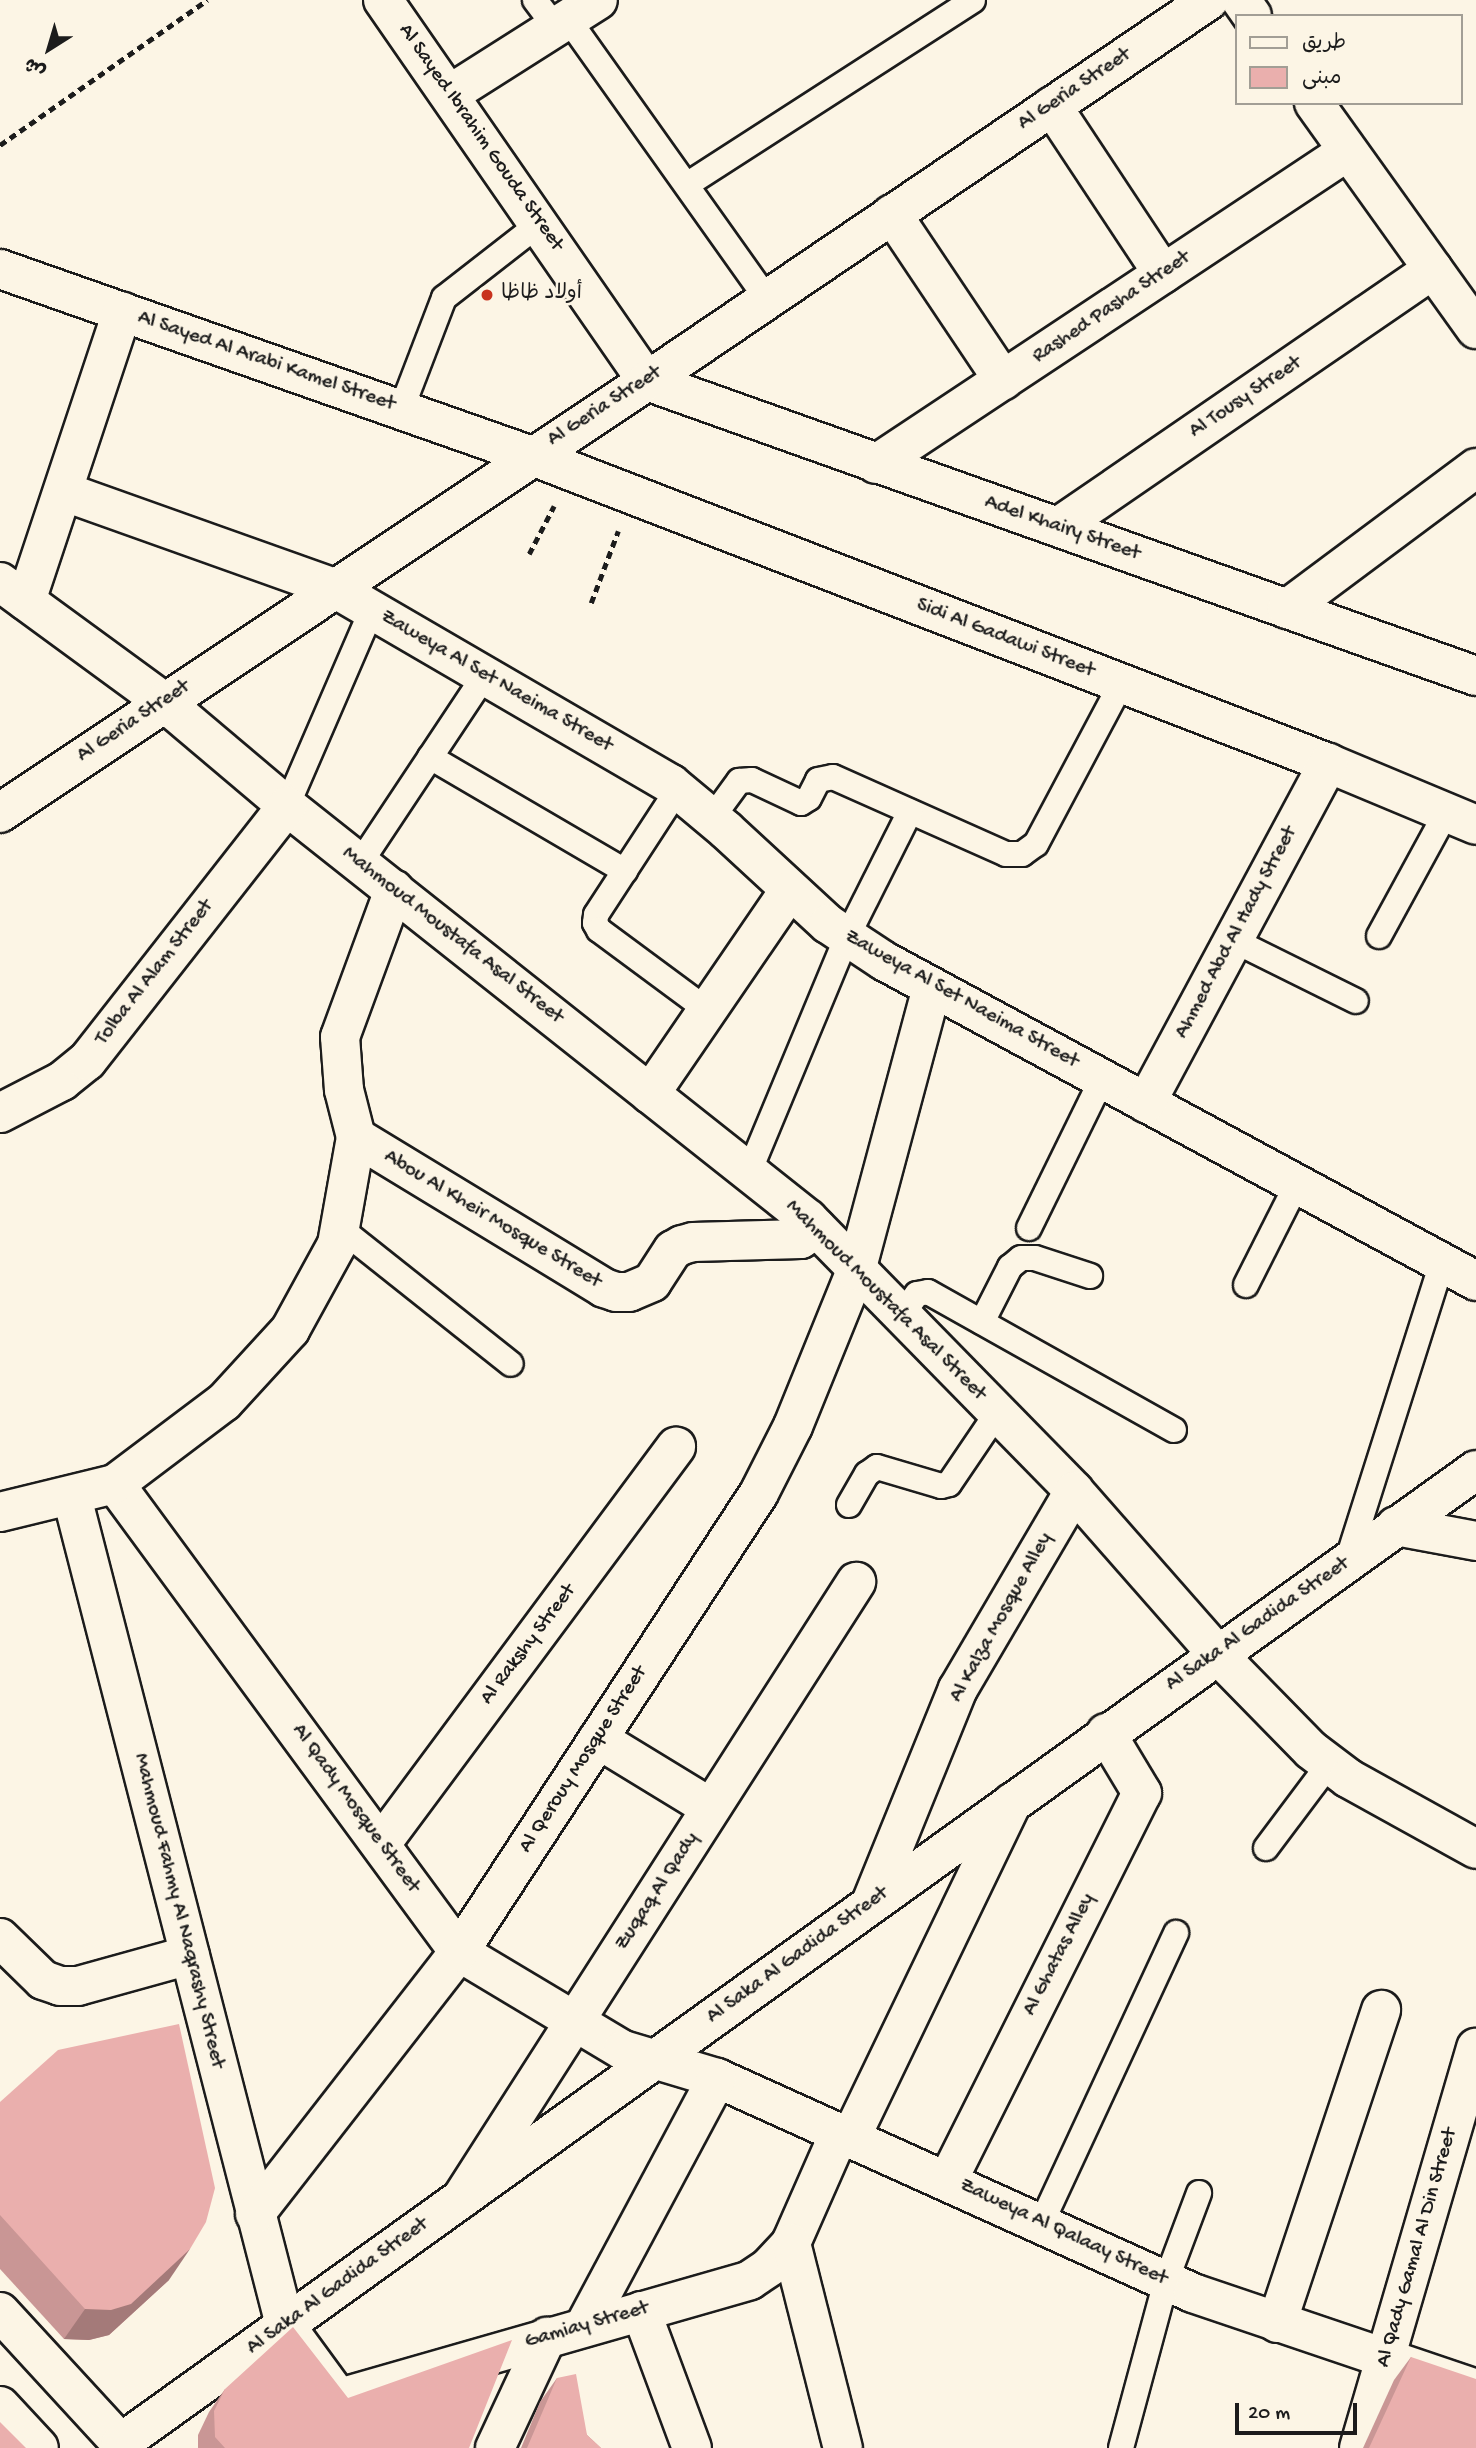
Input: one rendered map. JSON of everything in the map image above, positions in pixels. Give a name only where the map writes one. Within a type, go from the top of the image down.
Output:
[{"type":"street","name":"Al Sayed Ibrahim Gouda Street","points":[[383,0],[647,381]]},
{"type":"street","name":"Al Geria Street","points":[[0,813],[647,381],[1209,0]]},
{"type":"street","points":[[450,94],[564,12]]},
{"type":"street","points":[[1315,105],[1476,328]]},
{"type":"street","points":[[1052,106],[1163,274]]},
{"type":"street","name":"Rashed Pasha Street","points":[[876,464],[1348,151]]},
{"type":"street","points":[[892,214],[1003,380]]},
{"type":"street","name":"Al Sayed Al Arabi Kamel Street","points":[[0,269],[532,456]]},
{"type":"street","name":"Al Tousy Street","points":[[1058,527],[1433,269]]},
{"type":"street","points":[[13,591],[65,492],[122,312]]},
{"type":"street","name":"Adel Khairy Street","points":[[647,381],[1287,609],[1473,672]]},
{"type":"street","name":"Sidi Al Gadawi Street","points":[[532,456],[1328,763],[1461,819]]},
{"type":"street","points":[[1287,609],[1476,468]]},
{"type":"street","name":"Zaweya Al Set Naeima Street","points":[[65,492],[334,588],[678,789],[789,891],[847,937],[932,988],[1476,1282]]},
{"type":"street","name":"Mahmoud Moustafa Asal Street","points":[[13,591],[164,702],[287,806],[816,1228],[1074,1491],[1217,1654],[1311,1751],[1476,1849]]},
{"type":"street","name":"Ahmed Abd Al Hady Street","points":[[1146,1103],[1328,763]]},
{"type":"street","name":"Tolba Al Alam Street","points":[[4,1105],[62,1081],[87,1061],[287,806]]},
{"type":"street","points":[[0,1513],[115,1484],[224,1402],[290,1330],[337,1244],[356,1137],[344,1090],[340,1037],[394,890]]},
{"type":"street","points":[[650,1094],[789,891]]},
{"type":"street","name":"Al Qerouy Mosque Street","points":[[255,2214],[460,1952],[759,1493],[793,1426],[856,1271],[932,988]]},
{"type":"street","name":"Abou Al Kheir Mosque Street","points":[[356,1137],[604,1289],[616,1292],[629,1292],[652,1282],[673,1250],[682,1245],[693,1242],[801,1239],[816,1228]]},
{"type":"street","name":"Al Rakshy Street","points":[[381,1844],[676,1447]]},
{"type":"street","name":"Al Saka Al Gadida Street","points":[[123,2446],[285,2325],[1106,1733],[1476,1470]]},
{"type":"street","name":"Al Qady Mosque Street","points":[[115,1484],[460,1952],[623,2050],[657,2058]]},
{"type":"street","name":"Al Kalza Mosque Alley","points":[[871,1903],[958,1689],[1074,1491]]},
{"type":"street","name":"Mahmoud Fahmy Al Naqrashy Street","points":[[72,1497],[285,2325]]},
{"type":"street","points":[[1396,1526],[1476,1541]]},
{"type":"street","name":"Zuqaq Al Qady","points":[[460,2200],[856,1583]]},
{"type":"street","name":"Al Ghatas Alley","points":[[948,2180],[1142,1793],[1106,1733]]},
{"type":"street","points":[[598,1739],[711,1808]]},
{"type":"street","name":"Gamiay Street","points":[[285,2325],[334,2392],[343,2397],[750,2280],[769,2267],[791,2243],[1012,1803]]},
{"type":"street","points":[[0,1938],[43,1980],[60,1986],[79,1986],[190,1955]]},
{"type":"street","points":[[1277,2323],[1381,2010]]},
{"type":"street","name":"Al Qady Gamal Al Din Street","points":[[1359,2448],[1476,2048]]},
{"type":"street","name":"Zaweya Al Qalaay Street","points":[[657,2058],[717,2078],[948,2180],[1166,2281],[1277,2323],[1476,2389]]},
{"type":"street","points":[[584,2327],[717,2078]]},
{"type":"street","points":[[791,2243],[843,2448]]},
{"type":"street","points":[[641,2311],[692,2448]]},
{"type":"street","points":[[0,2312],[123,2446]]},
{"type":"street","points":[[495,2448],[547,2337]]},
{"type":"street","points":[[0,2406],[39,2448]]},
{"type":"lane","points":[[688,184],[972,0]]},
{"type":"lane","points":[[564,12],[766,298]]},
{"type":"lane","points":[[401,410],[444,298],[539,224]]},
{"type":"lane","points":[[287,806],[372,610]]},
{"type":"lane","points":[[360,863],[485,675]]},
{"type":"lane","points":[[712,818],[735,784],[748,779],[801,803],[809,798],[818,780],[833,777],[1006,853],[1022,854],[1040,837],[1121,684]]},
{"type":"lane","points":[[430,757],[625,871]]},
{"type":"lane","points":[[678,789],[596,915],[596,927],[707,1010]]},
{"type":"lane","points":[[749,1172],[847,937],[910,812]]},
{"type":"lane","points":[[1379,936],[1461,819]]},
{"type":"lane","points":[[1233,940],[1356,1000]]},
{"type":"lane","points":[[1029,1228],[1102,1079]]},
{"type":"lane","points":[[1246,1285],[1297,1184]]},
{"type":"lane","points":[[340,1228],[511,1364]]},
{"type":"lane","points":[[982,1322],[1010,1267],[1021,1258],[1035,1258],[1090,1276]]},
{"type":"lane","points":[[1347,1562],[1442,1264]]},
{"type":"lane","points":[[901,1316],[916,1294],[924,1292],[1174,1430]]},
{"type":"lane","points":[[849,1505],[867,1474],[877,1467],[941,1486],[949,1484],[997,1413]]},
{"type":"lane","points":[[1266,1848],[1329,1764]]},
{"type":"lane","points":[[1041,2224],[1177,1933]]},
{"type":"lane","points":[[1121,2448],[1166,2281],[1199,2193]]},
{"type":"path","points":[[0,145],[207,0]]},
{"type":"path","points":[[529,554],[572,471]]},
{"type":"path","points":[[591,603],[632,494]]},
{"type":"building","points":[[179,2024],[215,2188],[206,2222],[190,2249],[131,2304],[111,2310],[85,2309],[0,2215],[0,2102],[58,2050]]},
{"type":"building","points":[[293,2327],[348,2398],[512,2340],[469,2448],[225,2448],[215,2437],[214,2411],[225,2389]]},
{"type":"building","points":[[1411,2357],[1476,2379],[1476,2448],[1369,2448]]},
{"type":"building","points":[[576,2374],[587,2435],[601,2448],[527,2448],[557,2378]]},
{"type":"building","points":[[0,2422],[26,2448],[0,2448]]},
{"type":"place","name":"أولاد ظاظا","points":[[487,295]]}]
